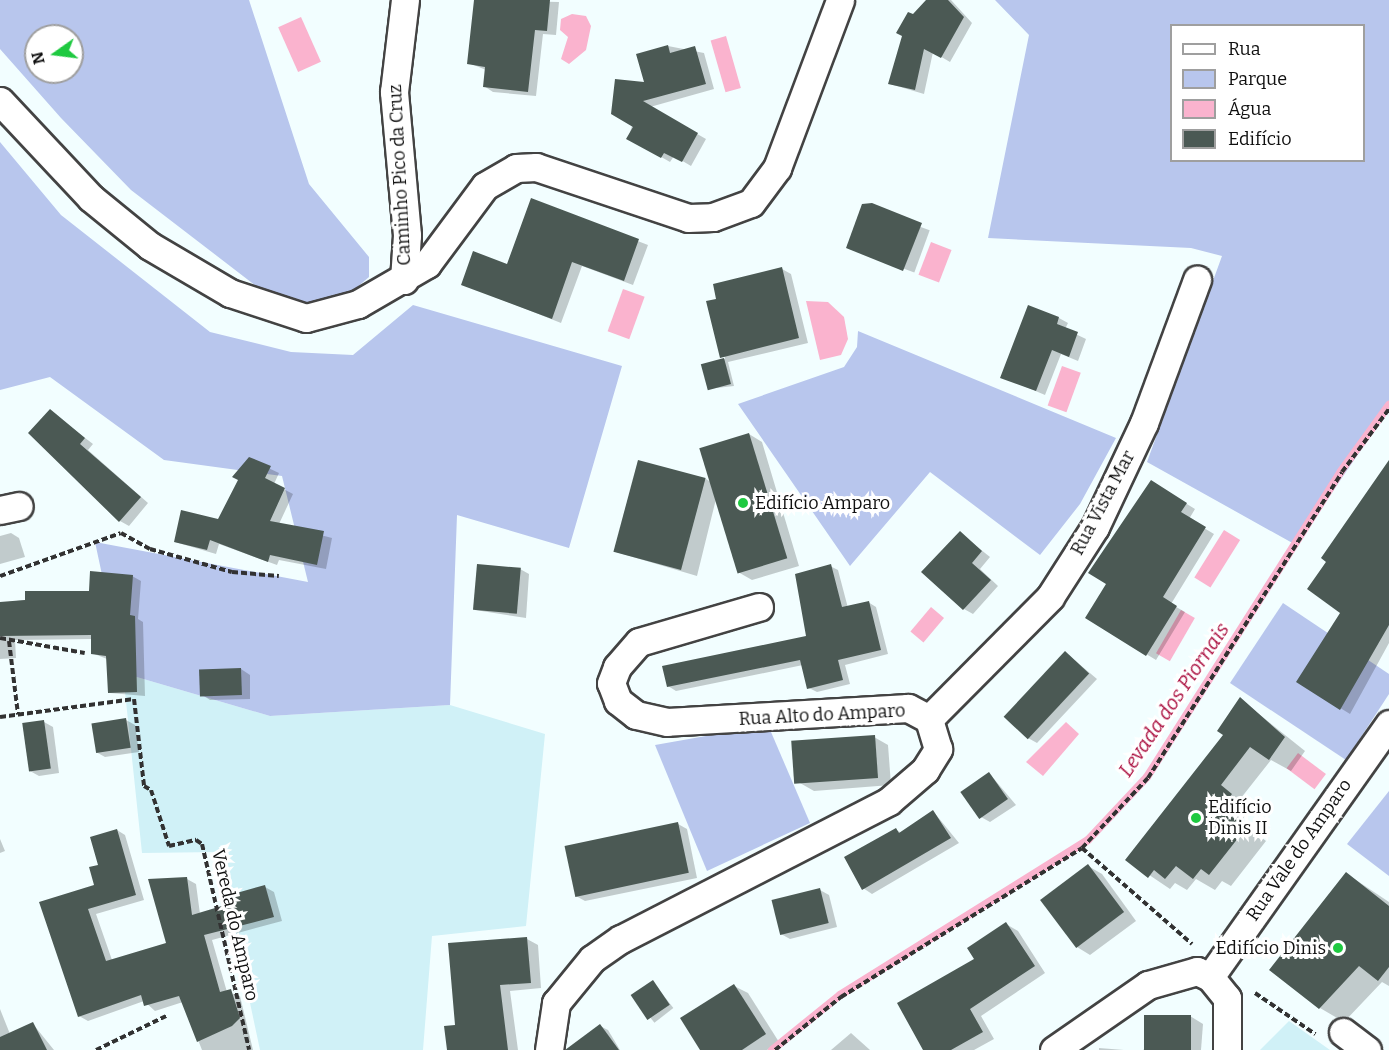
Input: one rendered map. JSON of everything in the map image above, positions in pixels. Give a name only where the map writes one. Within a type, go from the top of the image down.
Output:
[{"type":"street","name":"Caminho Pico da Cruz","points":[[404,280],[406,236],[394,92],[405,0]]},
{"type":"street","name":"Caminho Pico da Cruz","points":[[0,101],[91,198],[150,246],[230,293],[306,318],[358,304],[404,280],[450,238],[485,186],[516,168],[536,167],[688,219],[713,217],[751,203],[777,168],[840,0]]},
{"type":"street","name":"Rua Vista Mar","points":[[929,718],[1050,597],[1095,527],[1144,423],[1197,280]]},
{"type":"street","name":"Rua Alto do Amparo","points":[[549,1050],[556,1003],[592,959],[621,939],[889,801],[925,770],[938,750],[929,718],[908,708],[667,722],[636,715],[618,701],[611,683],[617,667],[639,642],[759,607]]},
{"type":"street","name":"Rua Vale do Amparo","points":[[1213,972],[1389,724]]},
{"type":"street","points":[[1054,1050],[1148,985],[1197,971],[1213,972],[1227,998],[1227,1050]]},
{"type":"street","points":[[1343,1032],[1367,1050]]},
{"type":"path","points":[[775,1050],[841,997],[1082,848],[1148,778],[1342,472],[1389,409]]},
{"type":"path","points":[[0,576],[121,533],[150,549],[232,572],[279,576]]},
{"type":"path","points":[[0,638],[85,653]]},
{"type":"path","points":[[9,640],[18,714]]},
{"type":"path","name":"Vereda do Amparo","points":[[0,717],[134,699],[144,786],[151,790],[169,846],[196,840],[202,844],[249,1050]]},
{"type":"path","points":[[1082,848],[1213,972],[1327,1042],[1343,1032]]},
{"type":"path","points":[[96,1050],[166,1016]]},
{"type":"shaded area","points":[[123,673],[270,716],[450,705],[545,734],[526,926],[432,936],[423,1050],[260,1050],[218,852],[142,853]]},
{"type":"shaded area","points":[[1289,1021],[1330,1050],[1260,1050]]},
{"type":"green space","points":[[0,0],[249,0],[309,184],[369,257],[369,277],[341,301],[310,305],[260,289],[131,190],[31,84],[84,84],[84,24],[24,24],[24,76],[0,49]]},
{"type":"green space","points":[[995,0],[1389,0],[1389,409],[1296,545],[1147,462],[1222,256],[1191,248],[988,238],[1029,35]]},
{"type":"green space","points":[[0,142],[61,215],[210,332],[291,352],[353,355],[413,305],[622,366],[569,548],[457,515],[450,705],[270,716],[123,673],[95,542],[308,582],[282,476],[164,460],[50,377],[0,390]]},
{"type":"green space","points":[[858,331],[1116,438],[1080,504],[1040,555],[930,472],[850,566],[738,404],[844,367],[857,347]]},
{"type":"green space","points":[[1283,603],[1389,674],[1389,694],[1346,760],[1230,683]]},
{"type":"green space","points":[[768,725],[810,823],[707,871],[655,745]]},
{"type":"green space","points":[[1389,791],[1389,876],[1347,844]]},
{"type":"water","points":[[572,14],[586,16],[591,26],[586,50],[569,64],[561,59],[568,37],[560,30],[561,19]]},
{"type":"water","points":[[301,17],[321,62],[298,72],[278,27]]},
{"type":"water","points":[[726,36],[741,88],[726,92],[711,40]]},
{"type":"water","points":[[931,242],[952,250],[939,283],[918,275]]},
{"type":"water","points":[[623,289],[645,297],[629,339],[608,331]]},
{"type":"water","points":[[806,301],[828,302],[844,317],[848,339],[841,355],[820,360]]},
{"type":"water","points":[[1062,366],[1081,373],[1066,412],[1048,405]]},
{"type":"water","points":[[1224,530],[1240,540],[1210,588],[1194,577]]},
{"type":"water","points":[[931,607],[944,618],[923,642],[910,632]]},
{"type":"water","points":[[1181,610],[1195,618],[1170,661],[1156,653]]},
{"type":"water","points":[[1066,722],[1079,734],[1043,776],[1026,762]]},
{"type":"water","points":[[1298,753],[1326,774],[1315,789],[1287,768]]},
{"type":"building","points":[[474,0],[550,0],[547,31],[535,30],[528,92],[483,87],[485,67],[467,64]]},
{"type":"building","points":[[926,0],[948,0],[964,17],[941,58],[924,49],[915,90],[888,84],[902,36],[896,33],[908,12],[913,14]]},
{"type":"building","points":[[668,45],[670,53],[695,46],[706,84],[643,101],[698,133],[682,162],[664,153],[661,158],[626,139],[633,127],[611,114],[615,79],[644,82],[636,54]]},
{"type":"building","points":[[531,198],[639,239],[624,281],[572,262],[552,319],[461,285],[473,251],[507,264]]},
{"type":"building","points":[[872,203],[922,223],[903,271],[846,248],[862,204]]},
{"type":"building","points":[[782,267],[799,338],[720,358],[706,301],[716,299],[713,284]]},
{"type":"building","points":[[1028,305],[1059,317],[1057,324],[1078,332],[1069,357],[1052,350],[1036,391],[1000,378]]},
{"type":"building","points":[[724,358],[731,384],[708,390],[701,364]]},
{"type":"building","points":[[50,409],[85,438],[80,444],[141,497],[119,522],[28,433]]},
{"type":"building","name":"Edifício Amparo","points":[[749,433],[787,558],[738,573],[699,448]]},
{"type":"building","points":[[249,457],[271,466],[265,478],[285,488],[270,521],[324,531],[317,565],[270,555],[268,562],[210,540],[207,550],[174,542],[181,510],[218,519],[238,480],[232,477]]},
{"type":"building","name":"Edifício Amparo","points":[[638,460],[706,478],[681,570],[613,552]]},
{"type":"building","points":[[1389,460],[1389,625],[1340,710],[1296,682],[1340,613],[1307,589],[1326,562],[1321,558]]},
{"type":"building","points":[[1151,480],[1187,503],[1181,512],[1206,527],[1163,597],[1177,606],[1146,656],[1085,618],[1106,584],[1088,573]]},
{"type":"building","points":[[960,531],[982,551],[972,563],[991,580],[963,610],[921,572]]},
{"type":"building","points":[[477,564],[521,568],[517,614],[473,610]]},
{"type":"building","points":[[831,564],[842,607],[869,601],[881,650],[838,660],[843,680],[807,689],[800,660],[667,687],[662,666],[806,636],[795,574]]},
{"type":"building","points":[[90,571],[133,575],[130,615],[135,616],[137,692],[108,693],[106,656],[91,654],[91,635],[0,636],[0,602],[25,600],[25,591],[89,591]]},
{"type":"building","points":[[1065,651],[1089,674],[1028,739],[1004,717]]},
{"type":"building","points":[[241,668],[242,695],[200,696],[199,669]]},
{"type":"building","name":"Edifício Dinis II","points":[[1240,697],[1285,737],[1269,760],[1250,747],[1221,785],[1232,794],[1221,808],[1246,828],[1209,875],[1201,869],[1193,879],[1176,866],[1165,879],[1154,870],[1148,878],[1125,860],[1223,735],[1217,731]]},
{"type":"building","points":[[126,718],[131,748],[96,753],[91,723]]},
{"type":"building","points":[[44,720],[51,769],[29,772],[22,723]]},
{"type":"building","points":[[875,735],[878,778],[794,784],[791,741]]},
{"type":"building","points":[[989,772],[1008,799],[979,819],[960,792]]},
{"type":"building","points":[[933,810],[951,838],[862,890],[844,857],[896,828],[899,833]]},
{"type":"building","points":[[678,822],[689,873],[575,897],[565,846]]},
{"type":"building","points":[[117,829],[136,895],[88,909],[106,961],[166,943],[148,879],[187,877],[192,915],[235,902],[233,894],[265,885],[274,917],[204,935],[220,992],[231,989],[240,1018],[232,1026],[197,1042],[179,996],[144,1006],[141,995],[78,1017],[39,902],[94,885],[89,867],[98,865],[90,837]]},
{"type":"building","points":[[1088,864],[1124,912],[1076,948],[1040,900]]},
{"type":"building","name":"Edifício Dinis","points":[[1346,872],[1389,906],[1389,967],[1378,981],[1359,966],[1319,1009],[1269,970]]},
{"type":"building","points":[[820,888],[829,923],[780,935],[771,900]]},
{"type":"building","points":[[1006,922],[1035,966],[970,1009],[983,1032],[951,1050],[923,1050],[897,1003],[974,959],[967,948]]},
{"type":"building","points":[[527,937],[531,983],[500,985],[508,1050],[447,1050],[444,1026],[455,1025],[448,943]]},
{"type":"building","points":[[653,980],[670,1005],[647,1020],[631,995]]},
{"type":"building","points":[[734,984],[766,1034],[742,1050],[700,1050],[680,1018]]},
{"type":"building","points":[[1144,1015],[1191,1015],[1191,1050],[1144,1050]]},
{"type":"building","points":[[33,1022],[47,1050],[0,1050],[0,1037]]},
{"type":"building","points":[[600,1024],[619,1050],[565,1050]]},
{"type":"waterway","name":"Levada dos Piornais","points":[[772,1050],[840,995],[1088,840],[1147,777],[1341,471],[1389,405]]},
{"type":"place","name":"Edifício Amparo","points":[[743,503]]},
{"type":"place","name":"Edifício Dinis II","points":[[1196,818]]},
{"type":"place","name":"Edifício Dinis","points":[[1338,948]]}]
